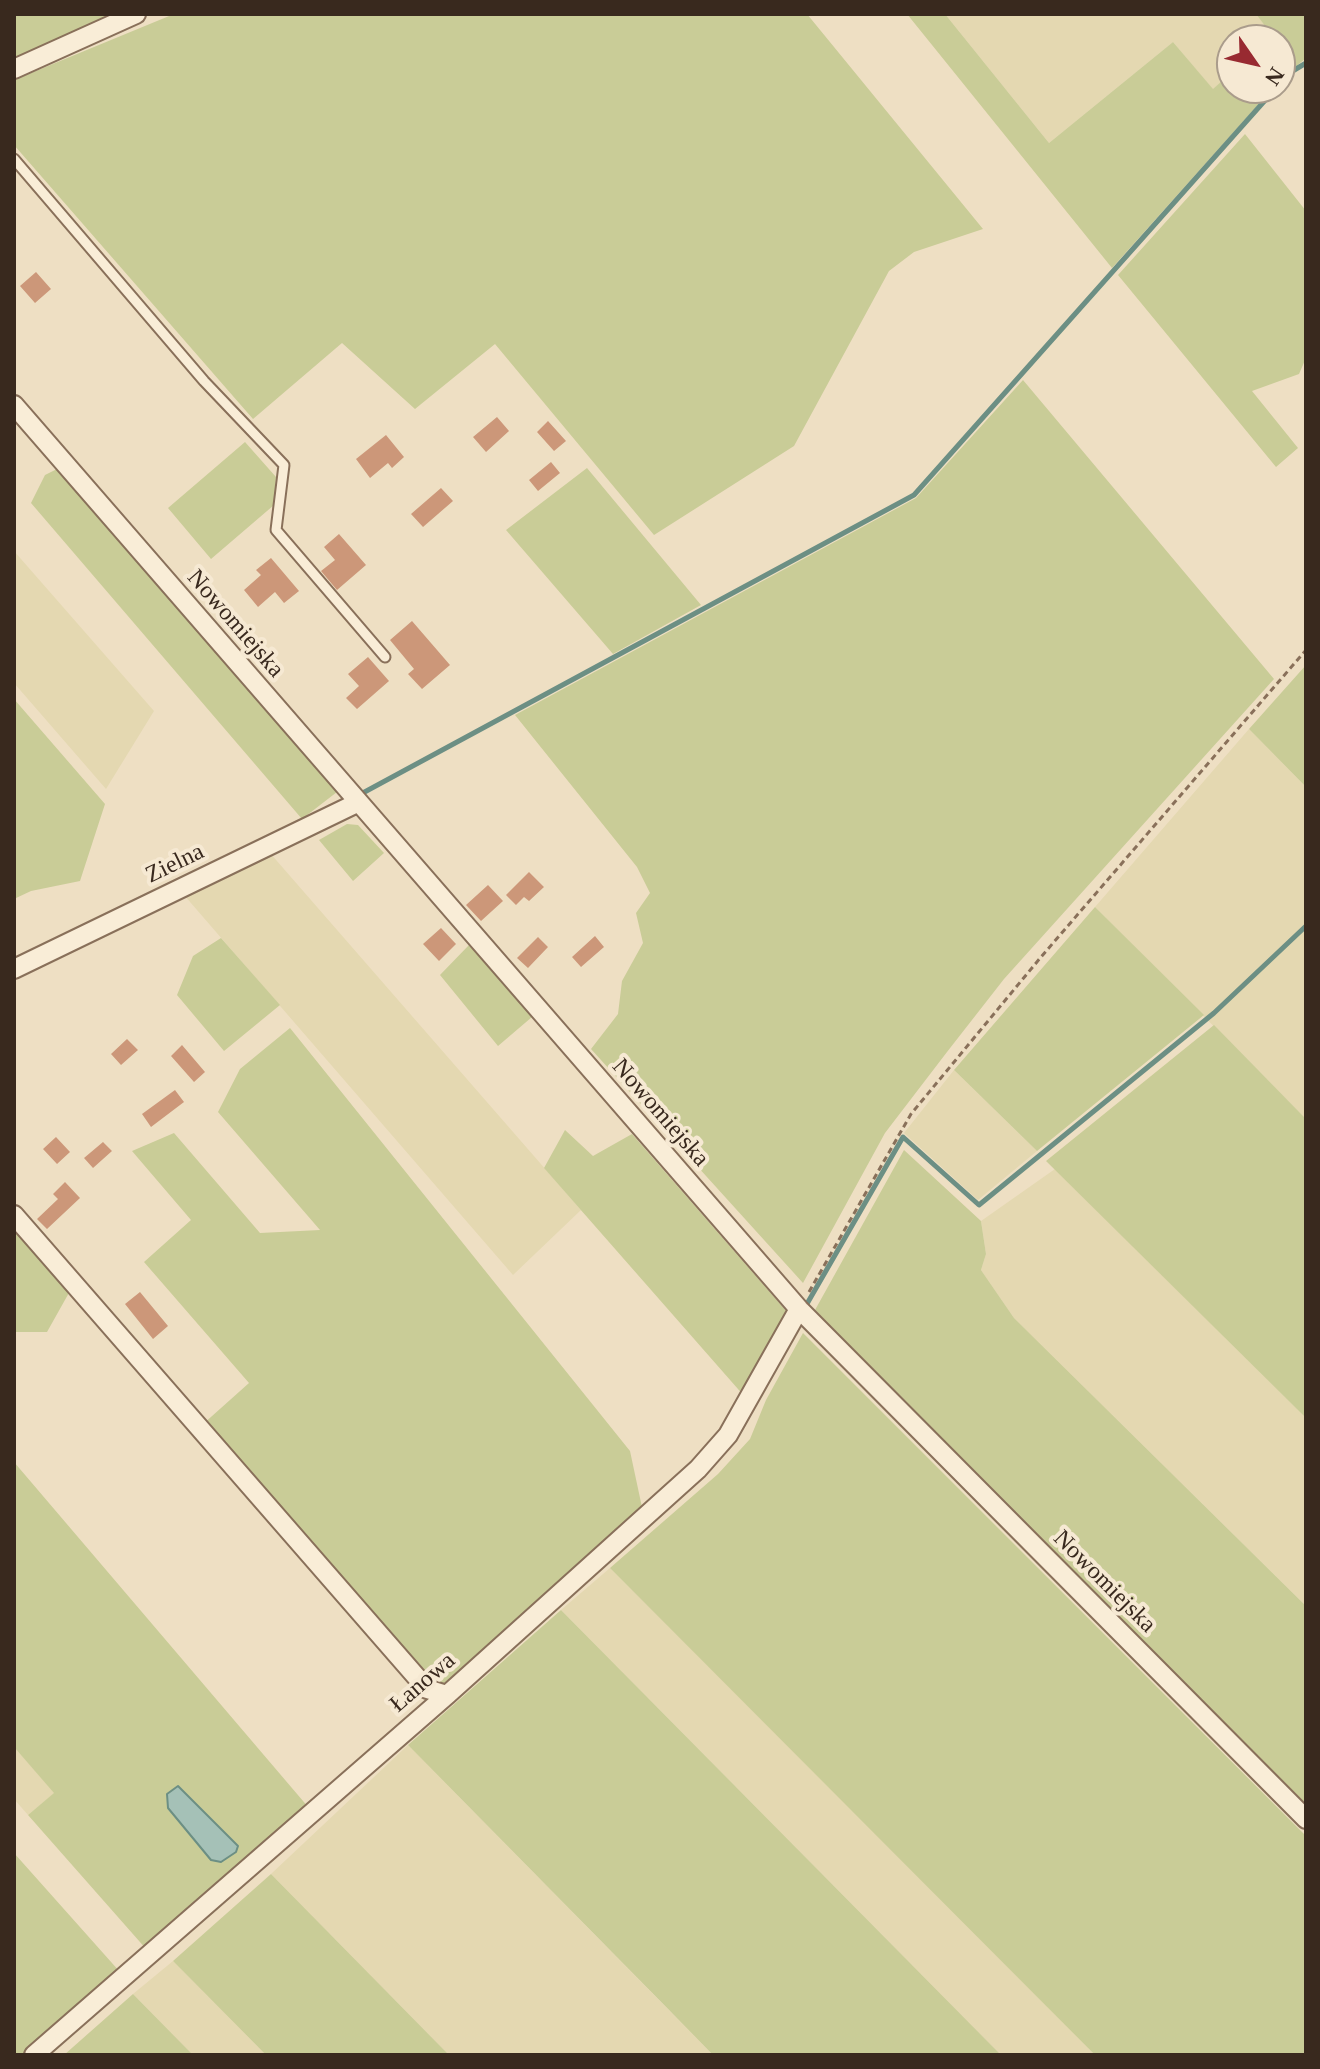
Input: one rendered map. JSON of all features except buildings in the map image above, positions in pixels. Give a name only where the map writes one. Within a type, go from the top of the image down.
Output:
[{"type":"street","points":[[14,69],[136,14]]},
{"type":"street","name":"Nowomiejska","points":[[14,405],[802,1312],[1306,1819]]},
{"type":"street","name":"Zielna","points":[[14,969],[353,798]]},
{"type":"street","points":[[14,1215],[427,1689],[447,1695]]},
{"type":"street","name":"Łanowa","points":[[34,2055],[447,1695],[698,1469],[728,1435],[802,1312]]},
{"type":"lane","points":[[14,159],[204,381],[284,465],[276,530],[385,657]]},
{"type":"path","points":[[802,1312],[911,1114],[1041,957],[1306,650]]},
{"type":"shaded area","points":[[945,14],[1256,14],[1264,24],[1216,24],[1216,87],[1213,90],[1173,42],[1049,143]]},
{"type":"shaded area","points":[[14,551],[154,711],[106,789],[14,683]]},
{"type":"shaded area","points":[[1249,729],[1306,787],[1306,1119],[1095,907]]},
{"type":"shaded area","points":[[270,853],[581,1210],[513,1275],[184,895]]},
{"type":"shaded area","points":[[954,1070],[1037,1151],[978,1200],[904,1133]]},
{"type":"shaded area","points":[[1055,1169],[1306,1418],[1306,1606],[1014,1318],[981,1270],[986,1254],[981,1221]]},
{"type":"shaded area","points":[[610,1568],[1095,2055],[1001,2055],[561,1610]]},
{"type":"shaded area","points":[[408,1745],[713,2055],[449,2055],[271,1874]]},
{"type":"shaded area","points":[[14,1747],[55,1793],[28,1815],[14,1799]]},
{"type":"shaded area","points":[[173,1961],[266,2055],[193,2055],[133,1994]]},
{"type":"green space","points":[[14,14],[128,14],[14,63]]},
{"type":"green space","points":[[174,14],[807,14],[983,229],[914,252],[889,271],[794,446],[654,535],[495,344],[415,409],[342,343],[253,419],[14,145],[14,80]]},
{"type":"green space","points":[[907,14],[945,14],[1049,143],[1173,42],[1213,89],[1216,86],[1216,104],[1259,104],[1112,268]]},
{"type":"green space","points":[[1256,14],[1306,14],[1306,58],[1296,66],[1296,24],[1264,24]]},
{"type":"green space","points":[[1245,134],[1306,211],[1306,358],[1299,374],[1252,391],[1298,448],[1276,467],[1118,275]]},
{"type":"green space","points":[[1023,380],[1274,679],[1004,979],[947,1052],[885,1133],[803,1283],[591,1049],[618,1014],[622,981],[643,943],[636,913],[650,893],[637,867],[515,715],[916,498]]},
{"type":"green space","points":[[245,442],[276,477],[274,505],[211,559],[168,508]]},
{"type":"green space","points":[[59,468],[337,792],[302,819],[31,503],[45,475]]},
{"type":"green space","points":[[587,468],[701,605],[613,654],[506,530]]},
{"type":"green space","points":[[1306,665],[1306,787],[1249,729]]},
{"type":"green space","points":[[14,699],[105,804],[80,881],[31,891],[14,899]]},
{"type":"green space","points":[[347,824],[358,825],[384,853],[353,881],[319,840]]},
{"type":"green space","points":[[1095,907],[1204,1015],[1037,1151],[954,1070]]},
{"type":"green space","points":[[221,938],[280,1005],[224,1051],[177,995],[193,956]]},
{"type":"green space","points":[[469,945],[532,1017],[498,1046],[440,975]]},
{"type":"green space","points":[[1214,1025],[1306,1119],[1306,1418],[1046,1161]]},
{"type":"green space","points":[[290,1028],[630,1451],[643,1512],[446,1689],[434,1685],[202,1425],[249,1383],[144,1262],[191,1220],[132,1151],[174,1133],[260,1233],[320,1230],[218,1112],[240,1069]]},
{"type":"green space","points":[[565,1130],[593,1156],[632,1134],[788,1313],[745,1397],[544,1168]]},
{"type":"green space","points":[[904,1150],[981,1221],[986,1254],[981,1270],[1014,1318],[1306,1606],[1306,1804],[815,1310]]},
{"type":"green space","points":[[14,1227],[70,1291],[47,1332],[14,1332]]},
{"type":"green space","points":[[803,1333],[1306,1836],[1306,2055],[1095,2055],[610,1568],[718,1474],[750,1439],[766,1400]]},
{"type":"green space","points":[[14,1462],[309,1808],[147,1950],[28,1815],[54,1793],[14,1747]]},
{"type":"green space","points":[[561,1610],[1001,2055],[713,2055],[408,1745]]},
{"type":"green space","points":[[14,1853],[120,1972],[26,2055],[14,2055]]},
{"type":"green space","points":[[271,1874],[449,2055],[266,2055],[173,1961]]},
{"type":"green space","points":[[133,1994],[193,2055],[64,2055]]},
{"type":"water","points":[[178,1786],[238,1846],[236,1852],[221,1862],[211,1860],[168,1808],[167,1794]]},
{"type":"waterway","points":[[1296,69],[1306,63]]},
{"type":"waterway","points":[[359,795],[914,495],[1262,104]]},
{"type":"waterway","points":[[804,1309],[903,1137],[979,1205],[1214,1013],[1306,926]]}]
